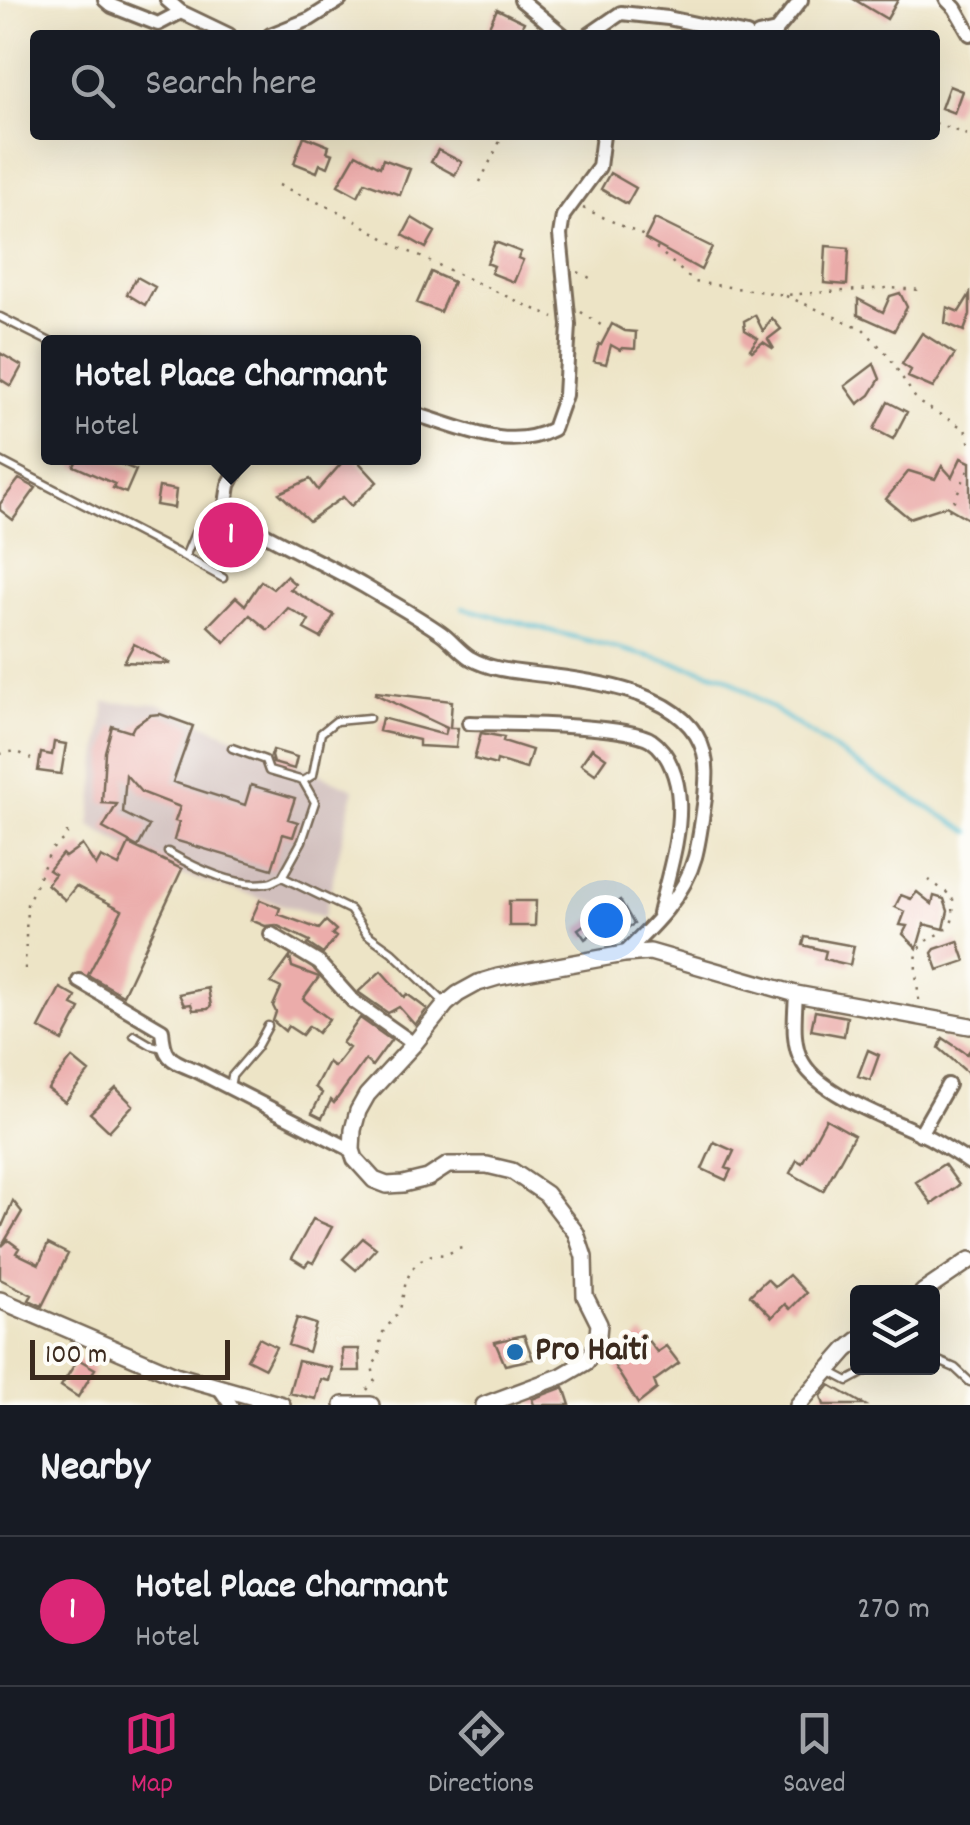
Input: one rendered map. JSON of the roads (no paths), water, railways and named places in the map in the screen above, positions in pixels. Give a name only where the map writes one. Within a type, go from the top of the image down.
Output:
[{"type":"street","points":[[106,0],[158,24],[181,12]]},
{"type":"street","points":[[167,0],[181,12],[219,30]]},
{"type":"street","points":[[283,30],[310,20],[340,0]]},
{"type":"street","points":[[521,0],[557,30]]},
{"type":"street","points":[[777,30],[801,0]]},
{"type":"street","points":[[947,0],[970,34]]},
{"type":"street","points":[[596,30],[621,13],[724,30]]},
{"type":"street","points":[[421,416],[504,440],[535,438],[553,429],[565,394],[569,326],[560,235],[563,216],[599,167],[603,140]]},
{"type":"street","points":[[238,465],[229,484],[226,504],[236,518],[360,584],[443,634],[470,658],[508,671],[637,692],[662,703],[695,733],[704,748],[707,768],[694,860],[684,885],[658,921],[624,954]]},
{"type":"street","points":[[469,723],[614,730],[639,734],[655,742],[668,759],[679,802],[678,828],[658,921]]},
{"type":"street","points":[[271,934],[319,963],[353,1002],[414,1044]]},
{"type":"street","points":[[484,1405],[562,1376],[586,1362],[597,1345],[599,1324],[585,1296],[584,1257],[576,1234],[546,1194],[512,1171],[487,1165],[448,1165],[428,1178],[386,1185],[374,1180],[355,1159],[352,1150],[358,1111],[367,1095],[446,1004],[478,983],[498,977],[650,952],[796,994],[970,1026]]},
{"type":"street","points":[[78,981],[162,1030],[163,1048],[174,1061],[352,1150]]},
{"type":"street","points":[[796,994],[796,1042],[802,1062],[812,1075],[856,1103],[970,1163]]},
{"type":"street","points":[[920,1134],[948,1086]]},
{"type":"street","points":[[932,1285],[970,1260]]},
{"type":"street","points":[[0,1300],[175,1375],[282,1405]]},
{"type":"street","points":[[798,1405],[850,1347]]},
{"type":"street","points":[[220,1389],[231,1405]]},
{"type":"street","points":[[343,1405],[371,1405]]},
{"type":"lane","points":[[0,317],[41,338]]},
{"type":"lane","points":[[0,461],[223,578]]},
{"type":"lane","points":[[185,557],[195,533],[236,518]]},
{"type":"lane","points":[[303,781],[313,775],[321,733],[336,721],[368,718]]},
{"type":"lane","points":[[168,852],[199,870],[236,881],[267,883],[282,877],[302,841],[315,802],[303,781],[269,771],[265,760],[232,748]]},
{"type":"lane","points":[[282,877],[350,910],[367,934],[392,952],[446,1004]]},
{"type":"lane","points":[[230,1087],[232,1076],[256,1048],[268,1026]]},
{"type":"lane","points":[[134,1034],[163,1048]]},
{"type":"lane","points":[[940,1361],[956,1368],[970,1382]]},
{"type":"lane","points":[[828,1370],[848,1381],[859,1375]]},
{"type":"waterway","points":[[463,608],[724,676],[870,773],[970,832]]},
{"type":"place","name":"Hotel Place Charmant","points":[[231,535]]},
{"type":"place","name":"Pro Haiti","points":[[515,1352]]}]
